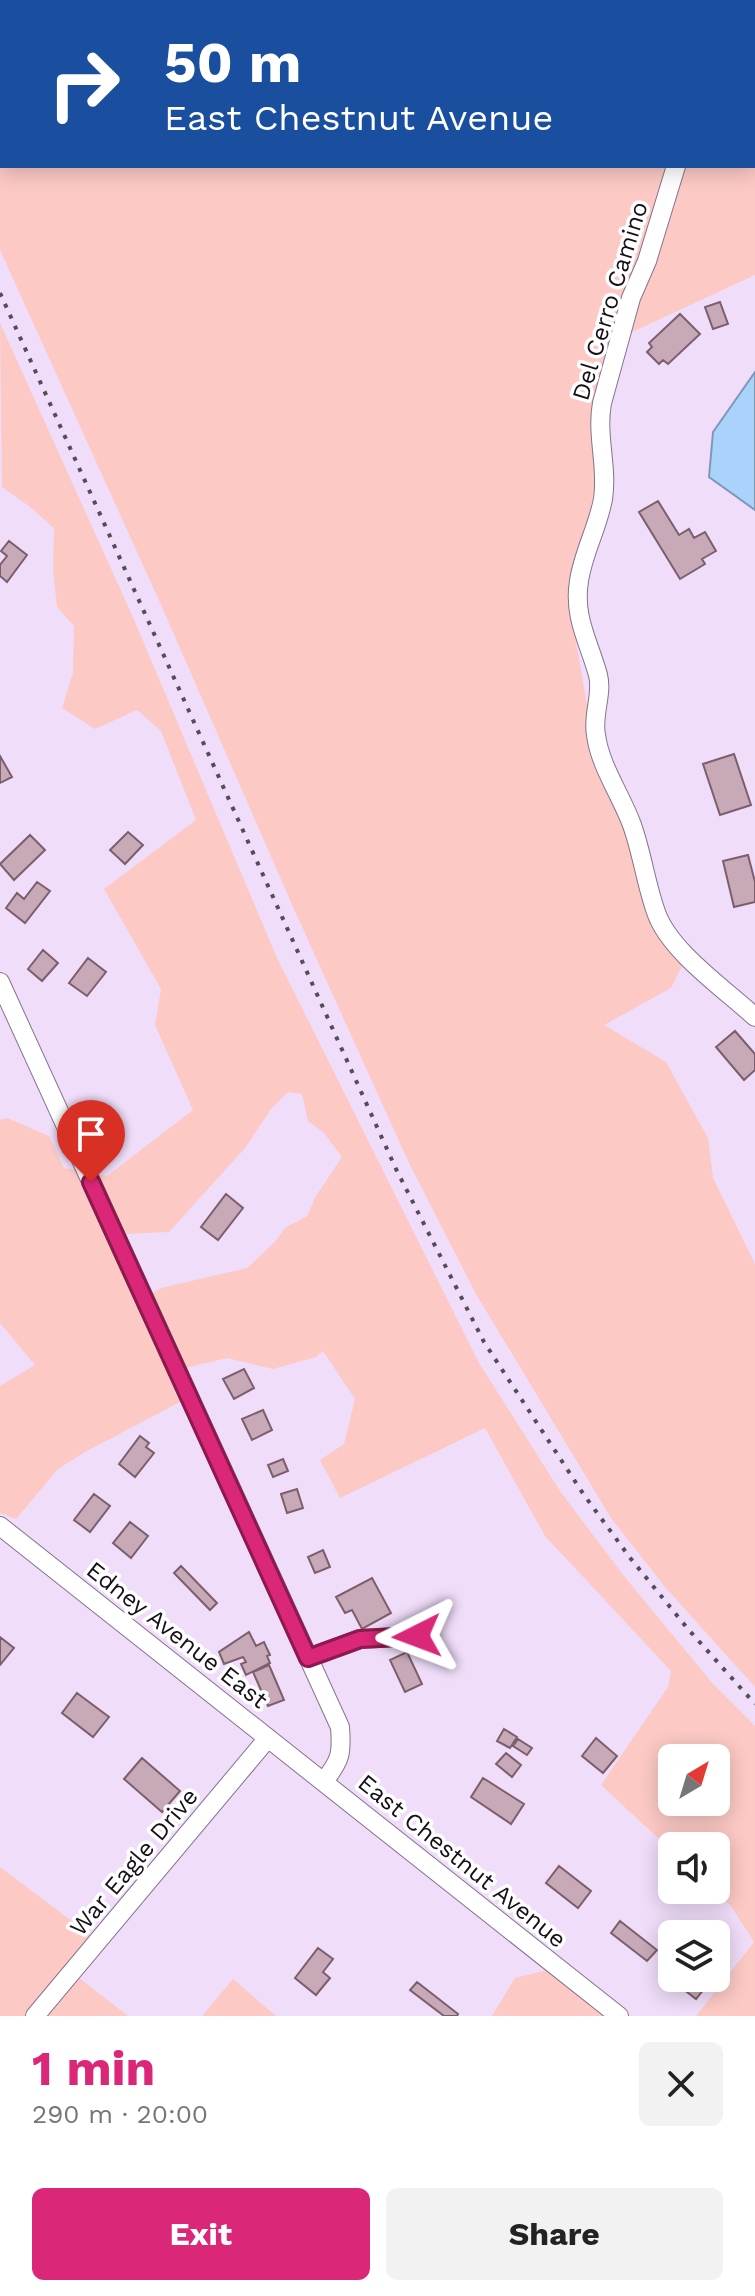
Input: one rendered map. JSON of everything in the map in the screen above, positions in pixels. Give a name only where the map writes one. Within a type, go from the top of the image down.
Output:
[{"type":"street","name":"Del Cerro Camino","points":[[675,168],[647,261],[631,298],[599,416],[605,471],[602,501],[579,581],[578,602],[584,639],[599,677],[595,731],[599,749],[632,825],[656,915],[683,952],[755,1017]]},
{"type":"street","name":"East Chestnut Avenue","points":[[0,982],[340,1727],[342,1751],[324,1781],[619,2016]]},
{"type":"street","name":"Edney Avenue East","points":[[0,1526],[324,1781]]},
{"type":"street","points":[[308,1658],[360,1639],[417,1636]]},
{"type":"street","name":"War Eagle Drive","points":[[35,2016],[268,1738]]},
{"type":"shaded area","points":[[0,168],[667,168],[639,259],[597,470],[573,625],[589,716],[625,828],[649,919],[661,940],[683,964],[671,988],[604,1025],[666,1062],[708,1138],[713,1178],[755,1264],[755,1687],[665,1587],[611,1518],[476,1294],[408,1161],[0,250]]},
{"type":"shaded area","points":[[684,168],[755,168],[755,275],[630,333]]},
{"type":"shaded area","points":[[0,323],[132,615],[277,958],[479,1363],[560,1491],[624,1576],[713,1684],[755,1726],[755,2016],[696,2016],[715,1992],[730,1992],[730,1973],[754,1942],[729,1904],[730,1832],[658,1832],[658,1838],[601,1785],[668,1687],[671,1671],[545,1536],[485,1428],[340,1498],[320,1460],[344,1444],[355,1399],[323,1351],[316,1357],[273,1369],[227,1358],[185,1368],[151,1294],[161,1288],[247,1268],[285,1228],[307,1216],[316,1196],[342,1157],[323,1132],[308,1121],[302,1094],[288,1092],[271,1109],[245,1148],[169,1232],[124,1234],[97,1174],[107,1176],[193,1110],[155,1025],[161,989],[104,889],[196,820],[161,731],[137,710],[95,729],[62,708],[73,673],[74,626],[57,607],[53,569],[54,528],[2,487]]},
{"type":"shaded area","points":[[7,1118],[49,1136],[64,1168],[77,1170],[182,1401],[58,1469],[16,1519],[0,1513],[0,1386],[35,1365],[0,1323],[0,1120]]},
{"type":"shaded area","points":[[0,1867],[93,1937],[25,2016],[0,2016]]},
{"type":"shaded area","points":[[547,1970],[605,2016],[492,2016],[515,1978]]},
{"type":"shaded area","points":[[78,1977],[128,2016],[45,2016]]},
{"type":"shaded area","points":[[233,1979],[276,2016],[202,2016]]},
{"type":"water","points":[[755,372],[755,510],[709,477],[713,432]]},
{"type":"building","points":[[720,302],[728,324],[713,329],[705,307]]},
{"type":"building","points":[[680,314],[700,334],[668,364],[663,360],[659,364],[647,352],[652,347],[649,343]]},
{"type":"building","points":[[658,501],[679,535],[689,529],[694,538],[705,532],[716,551],[702,559],[705,564],[680,579],[639,512]]},
{"type":"building","points":[[9,541],[27,555],[7,582],[0,576],[0,565],[7,556],[1,551]]},
{"type":"building","points":[[734,754],[751,805],[720,815],[703,764]]},
{"type":"building","points":[[0,756],[12,777],[0,783]]},
{"type":"building","points":[[128,832],[143,845],[125,864],[110,850]]},
{"type":"building","points":[[30,835],[45,850],[14,880],[0,864]]},
{"type":"building","points":[[748,855],[755,882],[755,902],[734,907],[723,861]]},
{"type":"building","points":[[37,882],[50,891],[25,923],[6,908],[17,893],[24,899]]},
{"type":"building","points":[[43,950],[58,963],[42,981],[28,969]]},
{"type":"building","points":[[88,958],[106,972],[87,996],[69,983]]},
{"type":"building","points":[[735,1031],[755,1054],[755,1070],[744,1080],[716,1047]]},
{"type":"building","points":[[226,1194],[243,1208],[218,1240],[201,1227]]},
{"type":"building","points":[[244,1369],[254,1388],[234,1399],[223,1379]]},
{"type":"building","points":[[263,1410],[272,1430],[252,1440],[242,1419]]},
{"type":"building","points":[[140,1436],[149,1443],[146,1447],[154,1453],[135,1477],[119,1464]]},
{"type":"building","points":[[283,1459],[288,1471],[273,1477],[268,1465]]},
{"type":"building","points":[[297,1489],[303,1508],[287,1513],[281,1494]]},
{"type":"building","points":[[94,1494],[110,1506],[90,1532],[74,1520]]},
{"type":"building","points":[[130,1522],[148,1536],[131,1558],[113,1543]]},
{"type":"building","points":[[323,1550],[330,1567],[315,1573],[308,1557]]},
{"type":"building","points":[[181,1566],[217,1603],[210,1610],[174,1573]]},
{"type":"building","points":[[372,1578],[391,1613],[362,1629],[352,1610],[345,1613],[336,1597]]},
{"type":"building","points":[[249,1632],[256,1646],[264,1642],[270,1663],[246,1675],[241,1664],[246,1662],[243,1657],[224,1664],[219,1652]]},
{"type":"building","points":[[0,1637],[14,1648],[0,1665]]},
{"type":"building","points":[[407,1652],[422,1684],[405,1692],[390,1660]]},
{"type":"building","points":[[269,1665],[284,1700],[268,1706],[253,1672]]},
{"type":"building","points":[[77,1693],[109,1717],[93,1737],[62,1713]]},
{"type":"building","points":[[504,1729],[517,1737],[510,1748],[497,1741]]},
{"type":"building","points":[[596,1738],[617,1756],[603,1773],[582,1756]]},
{"type":"building","points":[[518,1739],[532,1748],[527,1755],[513,1746]]},
{"type":"building","points":[[506,1753],[521,1765],[512,1777],[496,1764]]},
{"type":"building","points":[[142,1758],[180,1791],[162,1812],[124,1779]]},
{"type":"building","points":[[483,1778],[524,1804],[511,1824],[471,1797]]},
{"type":"building","points":[[559,1866],[591,1891],[578,1908],[546,1883]]},
{"type":"building","points":[[620,1921],[657,1950],[647,1961],[611,1933]]},
{"type":"building","points":[[318,1948],[333,1959],[323,1972],[330,1978],[316,1995],[295,1978]]},
{"type":"building","points":[[417,1982],[457,2016],[444,2016],[410,1990]]},
{"type":"building","points":[[687,1992],[702,1992],[696,1999]]},
{"type":"railway","points":[[0,293],[396,1169],[484,1342],[584,1495],[631,1559],[755,1704]]},
{"type":"route","points":[[91,1182],[308,1658],[360,1639],[417,1636]]}]
